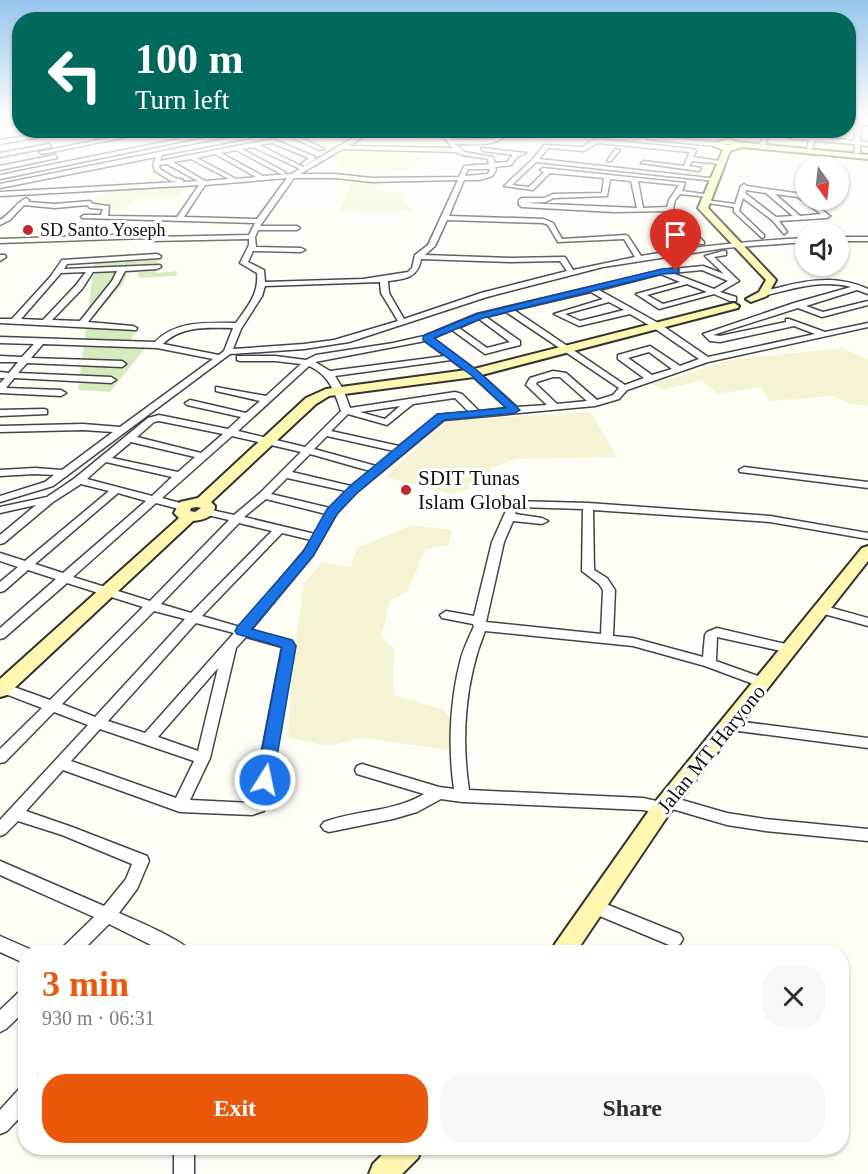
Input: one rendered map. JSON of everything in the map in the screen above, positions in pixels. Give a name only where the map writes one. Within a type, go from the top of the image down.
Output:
[{"type":"street","points":[[0,177],[16,174]]},
{"type":"street","points":[[0,186],[16,186],[60,174]]},
{"type":"street","points":[[67,189],[71,174]]},
{"type":"street","points":[[0,224],[14,214],[21,203],[40,190],[96,186],[97,174]]},
{"type":"street","points":[[163,174],[173,180],[202,182],[278,174]]},
{"type":"street","points":[[188,174],[202,182]]},
{"type":"street","points":[[223,174],[233,179]]},
{"type":"street","points":[[254,174],[260,177]]},
{"type":"street","points":[[228,352],[239,326],[257,303],[261,285],[261,272],[244,262],[251,249],[252,237],[257,224],[296,174]]},
{"type":"street","points":[[261,285],[384,279],[410,275],[416,268],[417,257],[430,246],[438,227],[446,218],[447,209],[464,174]]},
{"type":"street","points":[[520,174],[507,186],[531,189],[545,174]]},
{"type":"street","points":[[586,174],[683,184],[672,200],[670,209]]},
{"type":"street","points":[[666,174],[715,179]]},
{"type":"street","points":[[717,174],[704,210],[771,280],[763,294],[754,303]]},
{"type":"street","points":[[0,194],[292,176],[335,176],[372,180],[463,178]]},
{"type":"street","points":[[607,176],[605,194],[522,200],[522,205],[614,210],[670,209],[702,243]]},
{"type":"street","points":[[40,190],[45,177]]},
{"type":"street","points":[[634,179],[640,208]]},
{"type":"street","points":[[591,196],[589,192],[575,185],[598,181]]},
{"type":"street","points":[[180,218],[202,182]]},
{"type":"street","points":[[743,189],[795,194]]},
{"type":"street","points":[[735,281],[709,256],[762,237],[738,213],[743,189]]},
{"type":"street","points":[[743,189],[784,232],[759,234]]},
{"type":"street","points":[[768,191],[799,218]]},
{"type":"street","points":[[678,192],[738,206]]},
{"type":"street","points":[[21,203],[55,206],[90,203],[90,206],[107,207],[104,217]]},
{"type":"street","points":[[774,219],[827,216],[820,210]]},
{"type":"street","points":[[522,220],[523,211]]},
{"type":"street","points":[[84,217],[180,218],[297,228]]},
{"type":"street","points":[[446,218],[522,220],[551,224],[560,241],[626,237],[640,259]]},
{"type":"street","points":[[0,241],[9,232],[4,231]]},
{"type":"street","points":[[0,241],[148,236],[152,239],[252,237]]},
{"type":"street","points":[[849,239],[868,239]]},
{"type":"street","points":[[3,537],[105,459],[126,434],[228,352],[320,344],[349,339],[482,296],[572,273],[640,259],[795,241]]},
{"type":"street","points":[[251,249],[301,250]]},
{"type":"street","points":[[15,321],[65,262],[158,255],[156,270],[58,272]]},
{"type":"street","points":[[417,257],[562,259],[572,273]]},
{"type":"street","points":[[0,635],[228,432],[296,375],[306,363],[319,357],[365,352],[427,338],[480,316],[662,272],[704,268],[735,281]]},
{"type":"street","points":[[82,324],[115,282],[122,269]]},
{"type":"street","points":[[46,322],[80,287],[91,270]]},
{"type":"street","points":[[662,272],[734,302]]},
{"type":"street","points":[[384,279],[385,293],[402,322]]},
{"type":"street","points":[[763,294],[826,279],[859,286],[868,292]]},
{"type":"street","points":[[687,282],[640,294],[662,307],[714,292],[735,281]]},
{"type":"street","points":[[795,323],[720,339],[713,339],[706,334],[859,286]]},
{"type":"street","points":[[592,289],[657,326],[706,360]]},
{"type":"street","points":[[611,299],[558,314],[579,324],[631,311]]},
{"type":"street","points":[[205,507],[269,440],[311,401],[338,390],[474,373],[657,326],[734,302],[754,303],[769,313],[826,335]]},
{"type":"street","points":[[797,305],[822,315],[868,303]]},
{"type":"street","points":[[507,309],[624,388]]},
{"type":"street","points":[[453,327],[485,351],[517,343],[480,316]]},
{"type":"street","points":[[0,321],[133,328]]},
{"type":"street","points":[[3,341],[27,322]]},
{"type":"street","points":[[441,417],[595,403],[616,397],[624,388],[706,360],[868,325]]},
{"type":"street","points":[[158,345],[169,332],[176,329],[239,326]]},
{"type":"street","points":[[427,338],[474,373],[515,410]]},
{"type":"street","points":[[3,341],[134,348]]},
{"type":"street","points":[[0,390],[38,344],[158,345],[218,358],[270,359],[306,363],[326,372],[338,390],[346,411]]},
{"type":"street","points":[[651,379],[621,357],[651,350],[679,369]]},
{"type":"street","points":[[296,375],[454,357]]},
{"type":"street","points":[[0,359],[122,364]]},
{"type":"street","points":[[555,406],[531,385],[533,380],[554,374],[563,375],[595,403]]},
{"type":"street","points":[[0,375],[111,380]]},
{"type":"street","points":[[219,389],[266,399]]},
{"type":"street","points":[[0,390],[61,393]]},
{"type":"street","points":[[0,758],[346,411],[455,395],[476,414]]},
{"type":"street","points":[[147,740],[230,647],[309,553],[332,512],[353,490],[461,399]]},
{"type":"street","points":[[346,411],[387,422],[409,403]]},
{"type":"street","points":[[190,404],[247,416]]},
{"type":"street","points":[[0,414],[44,412]]},
{"type":"street","points":[[0,500],[44,486],[126,434],[159,418],[269,440],[378,470]]},
{"type":"street","points":[[0,429],[83,427],[126,434],[202,456]]},
{"type":"street","points":[[325,433],[402,450]]},
{"type":"street","points":[[105,459],[180,476]]},
{"type":"street","points":[[0,473],[35,471],[64,473]]},
{"type":"street","points":[[744,471],[868,485]]},
{"type":"street","points":[[285,474],[353,490]]},
{"type":"street","points":[[79,480],[153,499],[186,512]]},
{"type":"street","points":[[0,588],[116,490]]},
{"type":"street","points":[[264,495],[332,512]]},
{"type":"street","points":[[0,510],[51,499]]},
{"type":"street","points":[[203,758],[1,689],[108,593],[186,512],[192,502],[237,518],[317,538]]},
{"type":"street","points":[[462,796],[458,774],[462,691],[466,662],[479,623],[498,542],[514,504],[588,506],[770,519],[868,536]]},
{"type":"street","points":[[588,506],[588,571],[603,581],[609,590],[607,638]]},
{"type":"street","points":[[510,517],[542,521]]},
{"type":"street","points":[[0,830],[194,617],[280,529]]},
{"type":"street","name":"Jalan MT Haryono","points":[[568,945],[665,805],[866,556]]},
{"type":"street","points":[[0,557],[108,593],[289,646],[259,807],[252,809],[180,806],[62,764]]},
{"type":"street","points":[[821,609],[868,622]]},
{"type":"street","points":[[446,615],[479,623],[633,642],[709,663],[764,683]]},
{"type":"street","points":[[709,663],[711,635],[717,632],[790,649]]},
{"type":"street","points":[[180,806],[203,758],[230,647]]},
{"type":"street","points":[[728,725],[868,743]]},
{"type":"street","points":[[362,770],[439,794],[665,805],[765,825],[868,834]]},
{"type":"street","points":[[329,826],[393,813],[417,806],[439,794]]},
{"type":"street","points":[[16,814],[140,860],[140,868],[124,895],[77,945]]},
{"type":"street","points":[[0,868],[106,915],[162,945]]},
{"type":"street","points":[[596,907],[675,939]]},
{"type":"street","points":[[0,944],[18,952]]},
{"type":"street","points":[[0,1023],[18,1005]]},
{"type":"street","points":[[0,1124],[18,1105]]},
{"type":"street","points":[[184,1155],[184,1174]]},
{"type":"street","points":[[383,1174],[401,1155]]},
{"type":"shaded area","points":[[351,181],[379,182],[374,191],[400,192],[412,211],[340,212]]},
{"type":"shaded area","points":[[208,182],[206,188],[183,189],[179,197],[136,197],[126,209],[85,210],[114,186]]},
{"type":"shaded area","points":[[842,348],[868,359],[868,406],[850,404],[832,396],[770,401],[760,387],[718,394],[701,380],[664,390],[648,383],[685,375],[729,360]]},
{"type":"shaded area","points":[[591,412],[617,457],[516,459],[490,468],[489,483],[451,494],[385,477],[442,425],[455,420]]},
{"type":"shaded area","points":[[412,525],[452,530],[448,545],[426,549],[407,592],[390,601],[381,637],[394,649],[393,695],[442,709],[456,723],[456,751],[362,738],[328,746],[288,738],[292,667],[304,583],[322,562],[351,567],[357,548]]},
{"type":"green space","points":[[160,252],[156,273],[177,271],[176,276],[139,278],[138,272],[127,273],[123,284],[88,323],[139,327],[130,341],[150,342],[110,392],[78,390],[95,257]]},
{"type":"place","name":"SD Santo Yoseph","points":[[28,230]]},
{"type":"place","name":"SDIT Tunas Islam Global","points":[[406,490]]},
{"type":"route","points":[[265,780],[289,646],[242,631],[309,553],[332,512],[353,490],[441,417],[515,410],[474,373],[427,338],[480,316],[662,272],[676,271]]}]
